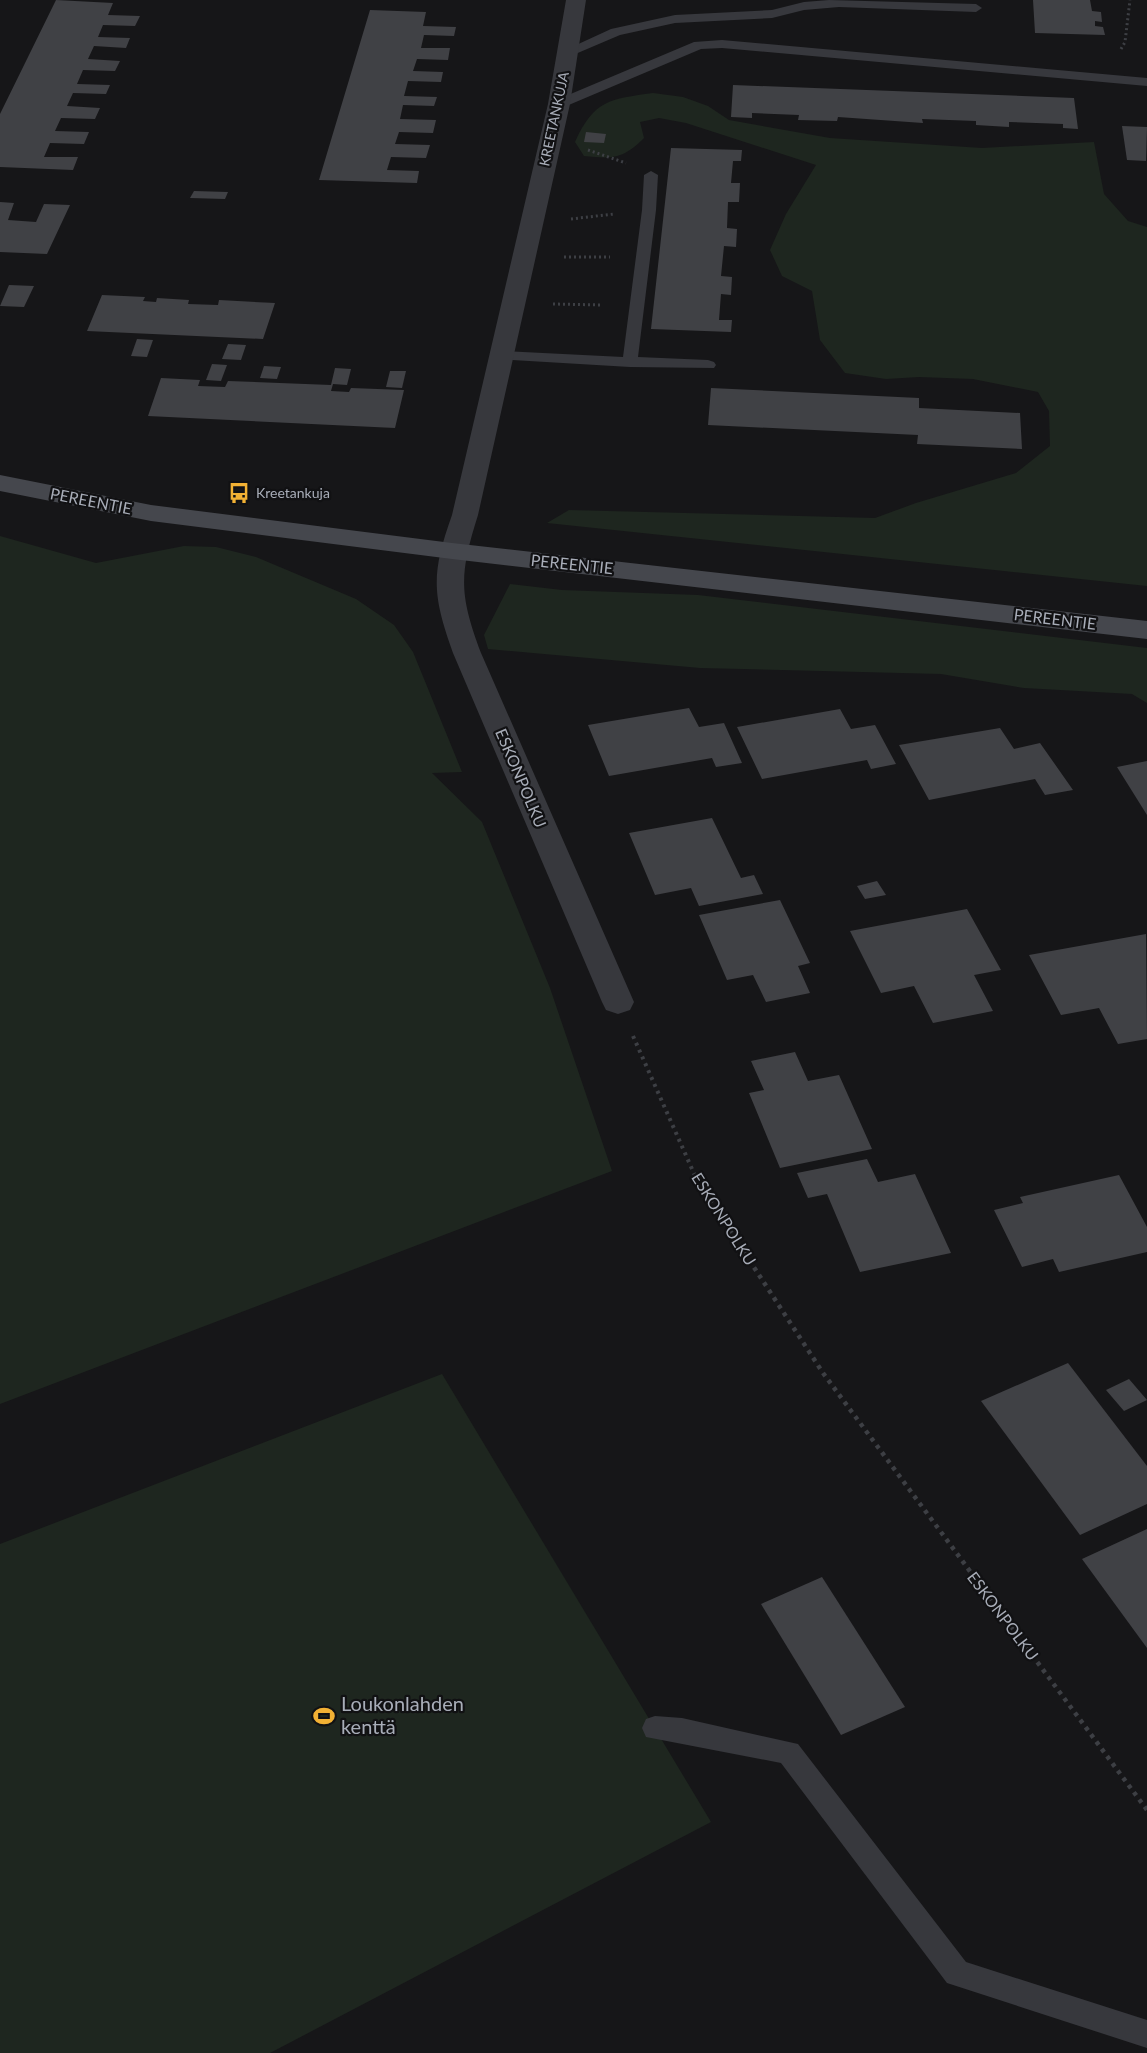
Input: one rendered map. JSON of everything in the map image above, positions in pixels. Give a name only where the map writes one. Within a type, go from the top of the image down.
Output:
[{"type":"street","name":"KREETANKUJA","points":[[452,551],[465,515],[559,104],[576,0]]},
{"type":"street","name":"PEREENTIE","points":[[0,483],[151,513],[452,551],[1147,630]]},
{"type":"street","name":"ESKONPOLKU","points":[[452,551],[449,580],[450,600],[467,653],[618,1002]]},
{"type":"lane","points":[[568,52],[616,32],[647,24],[705,16],[747,16],[789,5],[839,3],[976,8]]},
{"type":"lane","points":[[559,104],[699,45],[722,44],[1147,82]]},
{"type":"lane","points":[[630,362],[649,210],[651,175]]},
{"type":"lane","points":[[502,356],[708,365]]},
{"type":"lane","points":[[655,1728],[682,1730],[789,1753],[957,1973],[1147,2034]]},
{"type":"path","points":[[599,152],[613,157]]},
{"type":"path","points":[[531,223],[649,210]]},
{"type":"path","points":[[524,257],[643,257]]},
{"type":"path","points":[[514,303],[637,306]]},
{"type":"path","name":"ESKONPOLKU","points":[[618,1002],[698,1183],[823,1373],[1147,1810]]},
{"type":"shaded area","points":[[653,93],[683,97],[708,106],[729,120],[830,138],[982,148],[1094,142],[1104,194],[1128,221],[1147,227],[1147,586],[547,523],[569,510],[875,518],[916,503],[1016,473],[1050,446],[1049,411],[1038,392],[973,379],[919,377],[886,379],[845,373],[820,340],[812,291],[782,276],[770,250],[786,214],[816,165],[686,123],[659,118],[640,122],[644,138],[623,154],[610,157],[584,156],[575,142],[589,117],[614,100]]},
{"type":"shaded area","points":[[0,536],[96,563],[184,546],[216,547],[256,557],[356,599],[394,625],[413,652],[462,772],[432,773],[482,822],[550,988],[612,1171],[0,1404]]},
{"type":"shaded area","points":[[510,584],[562,590],[698,595],[1147,648],[1147,703],[1132,694],[1024,688],[941,674],[700,668],[488,649],[484,635]]},
{"type":"shaded area","name":"Loukonlahden kenttä","points":[[442,1374],[711,1822],[270,2053],[0,2053],[0,1544]]},
{"type":"building","points":[[56,0],[113,3],[108,15],[140,16],[135,26],[103,25],[98,37],[130,38],[126,48],[94,46],[88,59],[120,61],[115,71],[83,70],[77,84],[110,85],[106,94],[73,93],[67,106],[100,108],[95,119],[61,118],[55,131],[89,132],[84,144],[50,143],[44,157],[78,157],[73,170],[0,167],[0,114]]},
{"type":"building","points":[[1033,0],[1090,0],[1092,11],[1101,12],[1102,22],[1095,21],[1095,26],[1103,27],[1105,35],[1035,33]]},
{"type":"building","points":[[370,10],[426,12],[423,26],[456,27],[454,36],[424,35],[421,48],[450,48],[448,60],[417,59],[413,71],[443,72],[441,82],[408,81],[404,96],[437,97],[434,106],[403,105],[400,119],[436,120],[433,133],[399,132],[395,144],[430,145],[426,158],[391,157],[387,170],[419,171],[417,183],[319,180]]},
{"type":"building","points":[[733,85],[1074,98],[1078,129],[1063,128],[1063,124],[1009,122],[1009,127],[976,125],[976,121],[922,119],[923,123],[838,117],[837,121],[798,120],[799,115],[752,113],[752,118],[731,117]]},
{"type":"building","points":[[1122,126],[1147,127],[1146,161],[1127,160]]},
{"type":"building","points":[[586,132],[606,134],[604,143],[584,142]]},
{"type":"building","points":[[671,148],[742,150],[741,161],[733,161],[731,183],[740,183],[739,202],[728,202],[727,228],[737,229],[736,247],[724,246],[721,276],[732,277],[731,295],[721,294],[719,320],[732,320],[731,332],[651,329]]},
{"type":"building","points":[[194,191],[228,192],[225,199],[190,198]]},
{"type":"building","points":[[0,202],[14,203],[8,220],[36,222],[44,204],[70,205],[47,254],[0,252]]},
{"type":"building","points":[[9,285],[34,286],[24,307],[0,306]]},
{"type":"building","points":[[102,295],[145,297],[143,301],[156,302],[157,298],[189,300],[188,304],[218,305],[219,300],[275,303],[263,339],[87,331]]},
{"type":"building","points":[[137,339],[153,340],[147,357],[131,356]]},
{"type":"building","points":[[228,344],[246,345],[241,360],[222,359]]},
{"type":"building","points":[[212,364],[227,365],[221,381],[206,380]]},
{"type":"building","points":[[264,366],[281,367],[277,379],[260,378]]},
{"type":"building","points":[[335,368],[351,369],[347,385],[333,384],[331,391],[349,392],[351,388],[404,390],[395,428],[148,416],[161,378],[200,380],[198,386],[225,387],[228,381],[331,385]]},
{"type":"building","points":[[390,371],[406,371],[402,388],[386,387]]},
{"type":"building","points":[[711,388],[919,398],[919,408],[1020,413],[1022,449],[917,444],[918,435],[708,425]]},
{"type":"building","points":[[689,708],[699,727],[724,723],[742,763],[716,767],[712,758],[609,776],[588,725]]},
{"type":"building","points":[[840,709],[851,729],[875,725],[896,764],[871,769],[867,760],[762,779],[737,727]]},
{"type":"building","points":[[1000,728],[1014,749],[1040,743],[1073,790],[1045,795],[1035,779],[929,800],[899,745]]},
{"type":"building","points":[[1147,761],[1147,815],[1117,767]]},
{"type":"building","points":[[712,818],[741,878],[754,875],[763,894],[699,906],[691,888],[655,895],[629,833]]},
{"type":"building","points":[[877,881],[886,895],[865,899],[857,886]]},
{"type":"building","points":[[780,900],[810,963],[798,966],[810,993],[766,1002],[753,975],[727,980],[699,915]]},
{"type":"building","points":[[967,909],[1001,970],[974,975],[993,1011],[933,1023],[914,986],[881,993],[850,931]]},
{"type":"building","points":[[1146,934],[1147,1039],[1118,1044],[1099,1008],[1061,1015],[1029,955]]},
{"type":"building","points":[[795,1052],[808,1081],[839,1075],[872,1149],[780,1168],[749,1093],[764,1090],[751,1061]]},
{"type":"building","points":[[867,1159],[878,1182],[915,1174],[951,1253],[860,1272],[827,1194],[808,1198],[797,1173]]},
{"type":"building","points":[[1119,1175],[1147,1227],[1147,1252],[1059,1272],[1053,1259],[1022,1267],[994,1210],[1023,1203],[1020,1197]]},
{"type":"building","points":[[1068,1363],[1147,1466],[1147,1504],[1080,1535],[981,1401]]},
{"type":"building","points":[[1129,1379],[1147,1400],[1124,1411],[1106,1390]]},
{"type":"building","points":[[1147,1529],[1147,1648],[1082,1559]]},
{"type":"building","points":[[822,1577],[905,1707],[841,1735],[761,1604]]},
{"type":"place","name":"Kreetankuja","points":[[239,493]]},
{"type":"place","name":"Loukonlahden kenttä","points":[[324,1716]]}]
